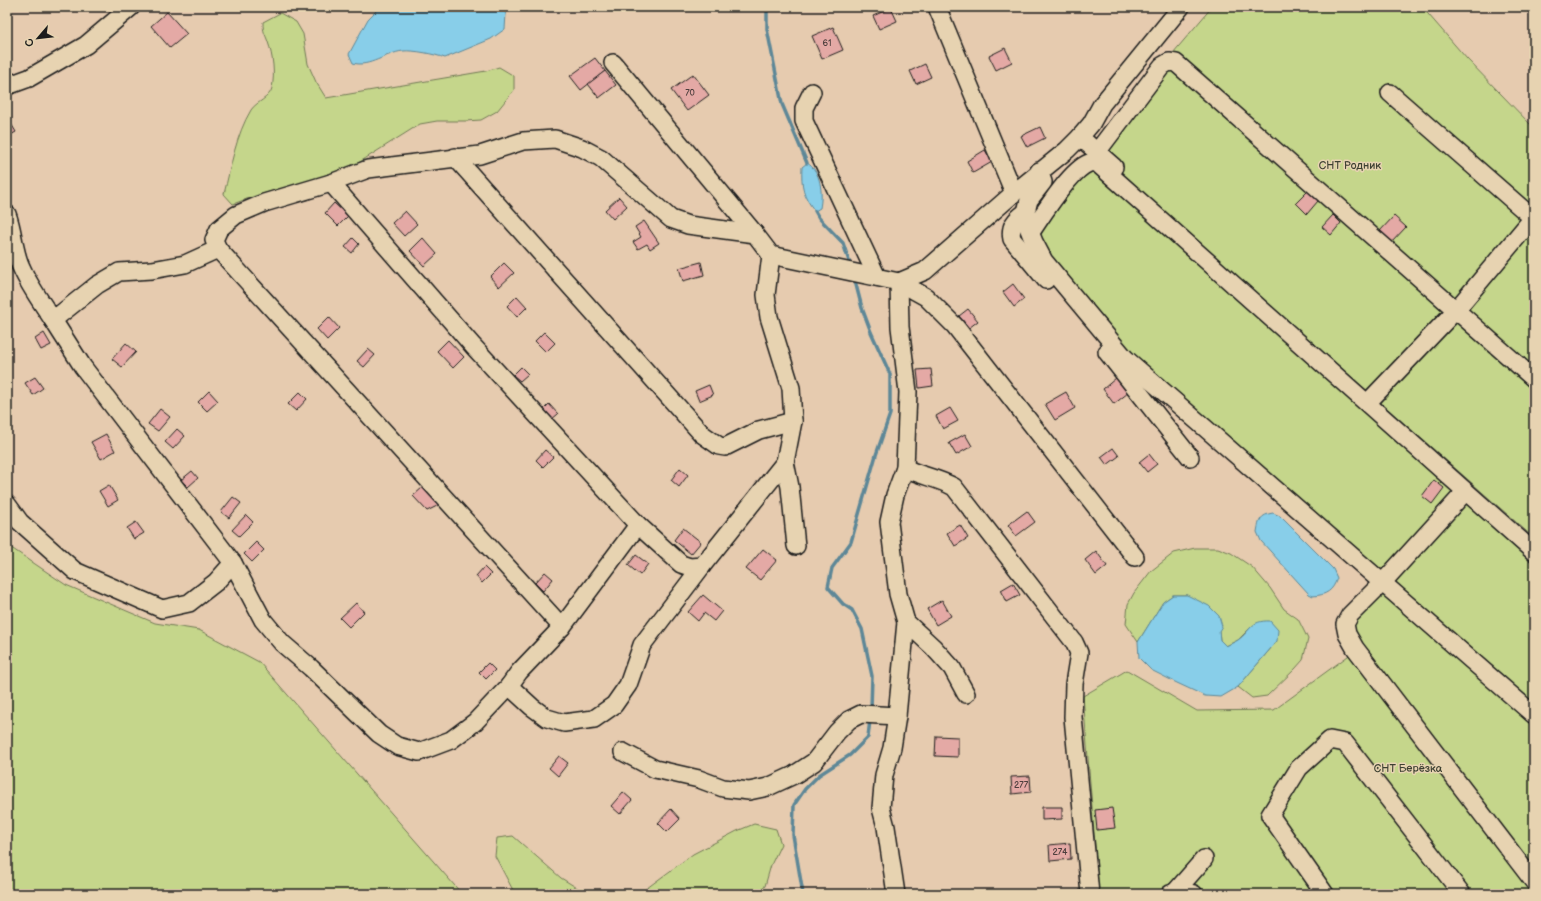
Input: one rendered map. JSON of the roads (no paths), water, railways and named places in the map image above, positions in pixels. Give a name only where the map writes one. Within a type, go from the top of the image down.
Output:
[{"type":"street","points":[[7,86],[29,78],[86,45],[131,7]]},
{"type":"street","points":[[937,7],[1014,193]]},
{"type":"street","points":[[899,282],[925,271],[1039,171],[1067,150],[1091,124],[1102,104],[1181,7]]},
{"type":"street","points":[[1097,152],[1162,66],[1169,62],[1176,63],[1534,379]]},
{"type":"street","points":[[614,63],[772,255],[899,282],[926,297],[955,326],[1135,557]]},
{"type":"street","points":[[812,92],[804,108],[804,121],[877,277]]},
{"type":"street","points":[[1373,396],[1456,310],[1533,218],[1390,93]]},
{"type":"street","points":[[1080,137],[1534,538]]},
{"type":"street","points":[[562,627],[218,249],[214,240],[219,229],[236,215],[264,203],[331,183],[368,170],[455,157],[480,155],[523,141],[556,139],[582,148],[601,158],[671,219],[688,225],[755,234]]},
{"type":"street","points":[[455,157],[702,434],[719,446],[725,447],[759,430],[793,421]]},
{"type":"street","points":[[1031,232],[1062,187],[1083,166],[1090,162],[1098,164],[1534,552]]},
{"type":"street","points":[[1039,171],[1043,182],[1029,200],[1026,212],[1031,232],[1044,261],[1125,358],[1534,715]]},
{"type":"street","points":[[331,183],[473,346],[638,525],[681,564],[690,567],[702,566]]},
{"type":"street","points":[[1026,212],[1014,222],[1010,233],[1012,239],[1098,341],[1190,457]]},
{"type":"street","points":[[7,214],[21,268],[53,320],[83,367],[234,564],[263,620],[282,643],[379,734],[397,746],[419,752],[451,740],[476,722],[509,686],[519,672],[562,627],[638,525]]},
{"type":"street","points":[[53,320],[97,285],[119,272],[152,270],[185,264],[218,249]]},
{"type":"street","points":[[772,255],[766,295],[769,317],[791,388],[793,421],[785,462],[790,487],[796,546]]},
{"type":"street","points":[[896,894],[886,827],[881,808],[884,775],[892,748],[897,716],[906,622],[898,594],[889,522],[895,495],[905,468],[908,392],[900,327],[899,282]]},
{"type":"street","points":[[509,686],[532,707],[547,718],[564,723],[594,719],[614,706],[628,685],[642,645],[702,566],[785,462]]},
{"type":"street","points":[[905,468],[917,474],[942,480],[954,487],[1053,613],[1077,648],[1079,653],[1074,684],[1073,717],[1090,894]]},
{"type":"street","points":[[1465,492],[1383,582],[1350,615],[1345,624],[1347,634],[1360,654],[1534,882]]},
{"type":"street","points":[[7,504],[20,522],[75,571],[162,609],[188,603],[216,582],[234,564]]},
{"type":"street","points":[[906,622],[933,647],[952,668],[966,694]]},
{"type":"street","points":[[623,752],[655,769],[698,779],[723,788],[749,791],[768,787],[794,775],[814,762],[837,732],[849,720],[861,714],[897,716]]},
{"type":"street","points":[[1325,894],[1270,816],[1299,768],[1330,740],[1345,743],[1462,894]]},
{"type":"street","points":[[1173,893],[1204,859]]},
{"type":"street","points":[[1173,893],[1186,892],[1194,894]]},
{"type":"water","points":[[380,7],[502,7],[506,14],[505,29],[491,39],[445,58],[413,51],[403,51],[365,64],[353,63],[349,54],[368,19]]},
{"type":"water","points":[[807,163],[815,171],[821,189],[820,208],[815,211],[805,196],[802,180],[802,167]]},
{"type":"water","points":[[1273,513],[1280,516],[1333,569],[1337,578],[1328,592],[1313,596],[1309,594],[1261,541],[1257,532],[1260,521],[1265,515]]},
{"type":"water","points":[[1173,595],[1187,595],[1209,606],[1219,616],[1222,626],[1219,631],[1220,640],[1226,646],[1242,637],[1255,624],[1263,621],[1270,621],[1278,630],[1277,641],[1238,687],[1221,697],[1205,696],[1151,670],[1139,658],[1138,642],[1163,602]]},
{"type":"waterway","points":[[767,7],[767,29],[782,104],[807,163]]},
{"type":"waterway","points":[[815,211],[819,218],[843,243],[851,267]]},
{"type":"waterway","points":[[854,277],[862,308],[890,374],[890,414],[876,455],[851,542],[832,568],[828,587],[843,604],[852,610],[862,629],[872,676],[871,709]]},
{"type":"waterway","points":[[803,894],[793,835],[794,805],[805,789],[819,775],[850,755],[868,737],[870,720]]},
{"type":"park label","name":"СНТ Родник","points":[[1350,165]]},
{"type":"park label","name":"СНТ Берёзка","points":[[1408,768]]}]
